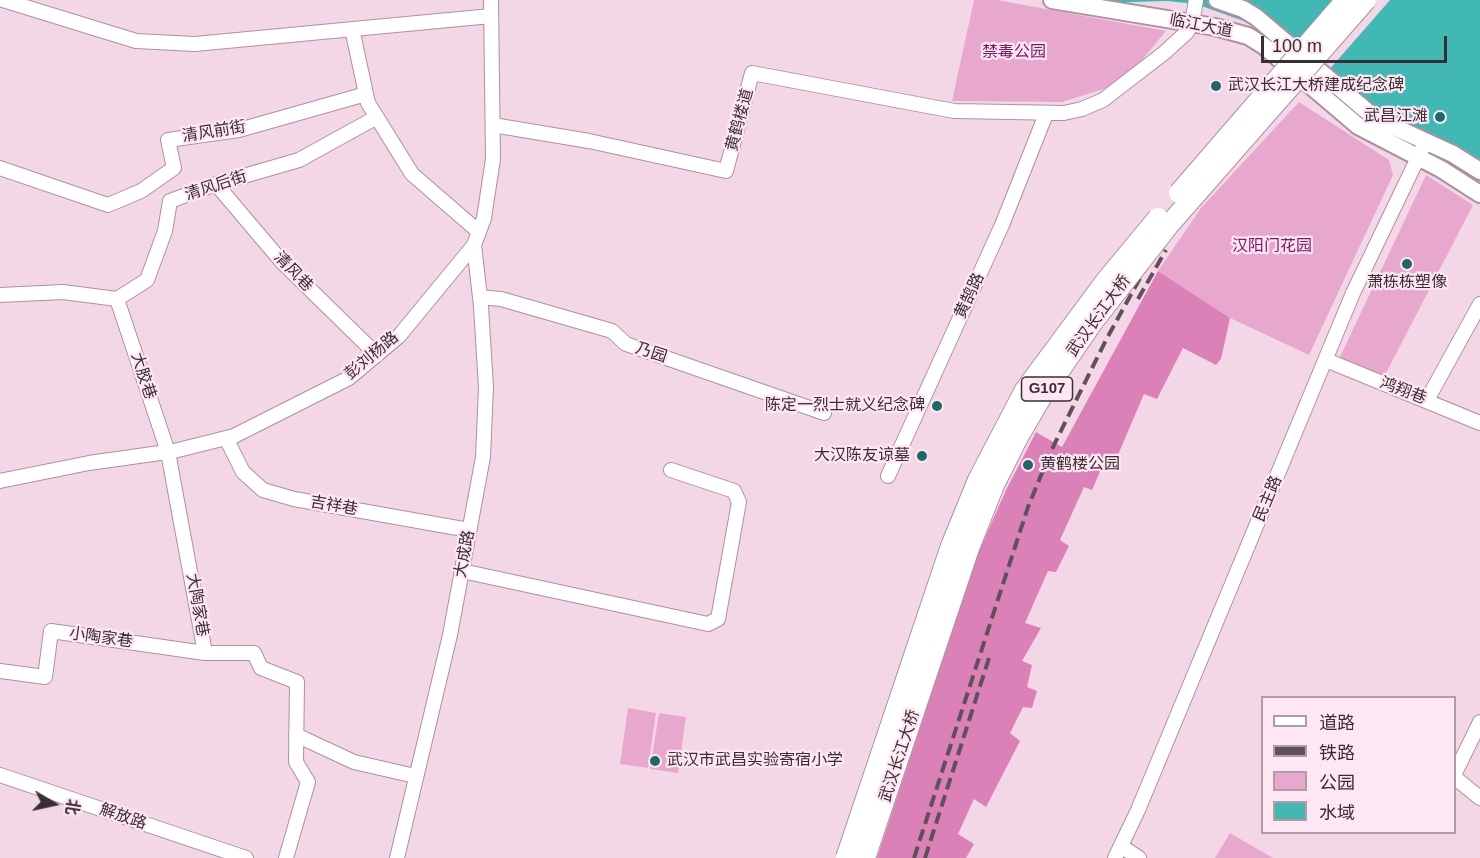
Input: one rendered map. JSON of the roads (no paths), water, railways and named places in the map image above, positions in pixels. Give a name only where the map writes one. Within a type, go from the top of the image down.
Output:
[{"type":"highway","name":"武汉长江大桥","points":[[846,858],[951,546],[978,480],[1025,390],[1105,282],[1251,107],[1346,0]]},
{"type":"highway","name":"武汉长江大桥","points":[[866,858],[969,548],[994,485],[1042,396],[1092,323],[1168,226],[1366,0]]},
{"type":"main road","name":"临江大道","points":[[1052,0],[1192,23],[1248,36],[1264,46],[1358,126],[1418,157],[1480,194]]},
{"type":"main road","name":"临江大道","points":[[1217,0],[1256,17],[1366,112],[1384,123],[1454,154],[1480,171]]},
{"type":"street","points":[[3,0],[136,41],[195,44],[491,16]]},
{"type":"street","name":"彭刘杨路","points":[[0,481],[77,465],[168,452],[226,438],[350,378],[399,336],[476,238],[490,188],[494,125],[491,0]]},
{"type":"street","points":[[1046,114],[1083,109],[1103,100],[1164,53],[1187,32],[1192,23],[1196,0]]},
{"type":"street","points":[[352,29],[366,94],[377,117],[412,174],[476,238]]},
{"type":"street","name":"黄鹤楼道","points":[[494,125],[589,141],[726,171],[752,73],[954,111],[1046,114]]},
{"type":"street","name":"清风前街","points":[[0,168],[108,205],[141,191],[174,168],[168,140],[239,130],[366,94]]},
{"type":"street","name":"黄鹄路","points":[[888,476],[1002,225],[1046,114]]},
{"type":"street","name":"清风后街","points":[[117,299],[147,280],[165,231],[170,201],[216,184],[299,160],[377,117]]},
{"type":"street","name":"民主路","points":[[1118,852],[1362,273],[1426,141]]},
{"type":"street","name":"清风巷","points":[[216,184],[282,262],[377,355]]},
{"type":"street","name":"大成路","points":[[397,858],[450,635],[483,458],[486,388],[476,238]]},
{"type":"street","points":[[0,295],[63,292],[117,299]]},
{"type":"street","name":"乃园","points":[[480,297],[501,299],[612,331],[626,344],[824,413]]},
{"type":"street","name":"大胶巷","points":[[117,299],[168,452]]},
{"type":"street","points":[[1427,400],[1480,304]]},
{"type":"street","name":"鸿翔巷","points":[[1326,360],[1480,423]]},
{"type":"street","name":"吉祥巷","points":[[226,438],[243,472],[263,490],[294,499],[469,530]]},
{"type":"street","name":"大陶家巷","points":[[168,452],[205,653],[254,653],[261,668],[297,682],[296,762],[308,783],[286,858]]},
{"type":"street","points":[[462,571],[708,624],[718,620],[739,502],[734,491],[670,470]]},
{"type":"street","name":"小陶家巷","points":[[0,671],[45,677],[51,631],[205,653]]},
{"type":"street","points":[[1456,774],[1480,722]]},
{"type":"street","points":[[296,735],[354,762],[415,776]]},
{"type":"street","name":"解放路","points":[[0,776],[246,858]]},
{"type":"street","points":[[1456,777],[1480,798]]},
{"type":"street","points":[[1118,852],[1139,858]]},
{"type":"water","points":[[1046,0],[1480,0],[1480,177],[1396,124],[1252,24],[1196,4],[1167,1],[1097,3]]},
{"type":"railway","points":[[914,858],[1028,507],[1051,451],[1106,340],[1145,269],[1209,166],[1352,0]]},
{"type":"railway","points":[[1138,299],[1166,250]]},
{"type":"railway","points":[[925,858],[989,658]]},
{"type":"place","name":"武汉长江大桥建成纪念碑","points":[[1216,86]]},
{"type":"place","name":"武昌江滩","points":[[1440,117]]},
{"type":"place","name":"萧栋栋塑像","points":[[1407,264]]},
{"type":"place","name":"陈定一烈士就义纪念碑","points":[[937,406]]},
{"type":"place","name":"大汉陈友谅墓","points":[[922,456]]},
{"type":"place","name":"黄鹤楼公园","points":[[1028,465]]},
{"type":"place","name":"武汉市武昌实验寄宿小学","points":[[655,761]]},
{"type":"park label","name":"禁毒公园","points":[[1014,53]]},
{"type":"park label","name":"汉阳门花园","points":[[1272,247]]}]
